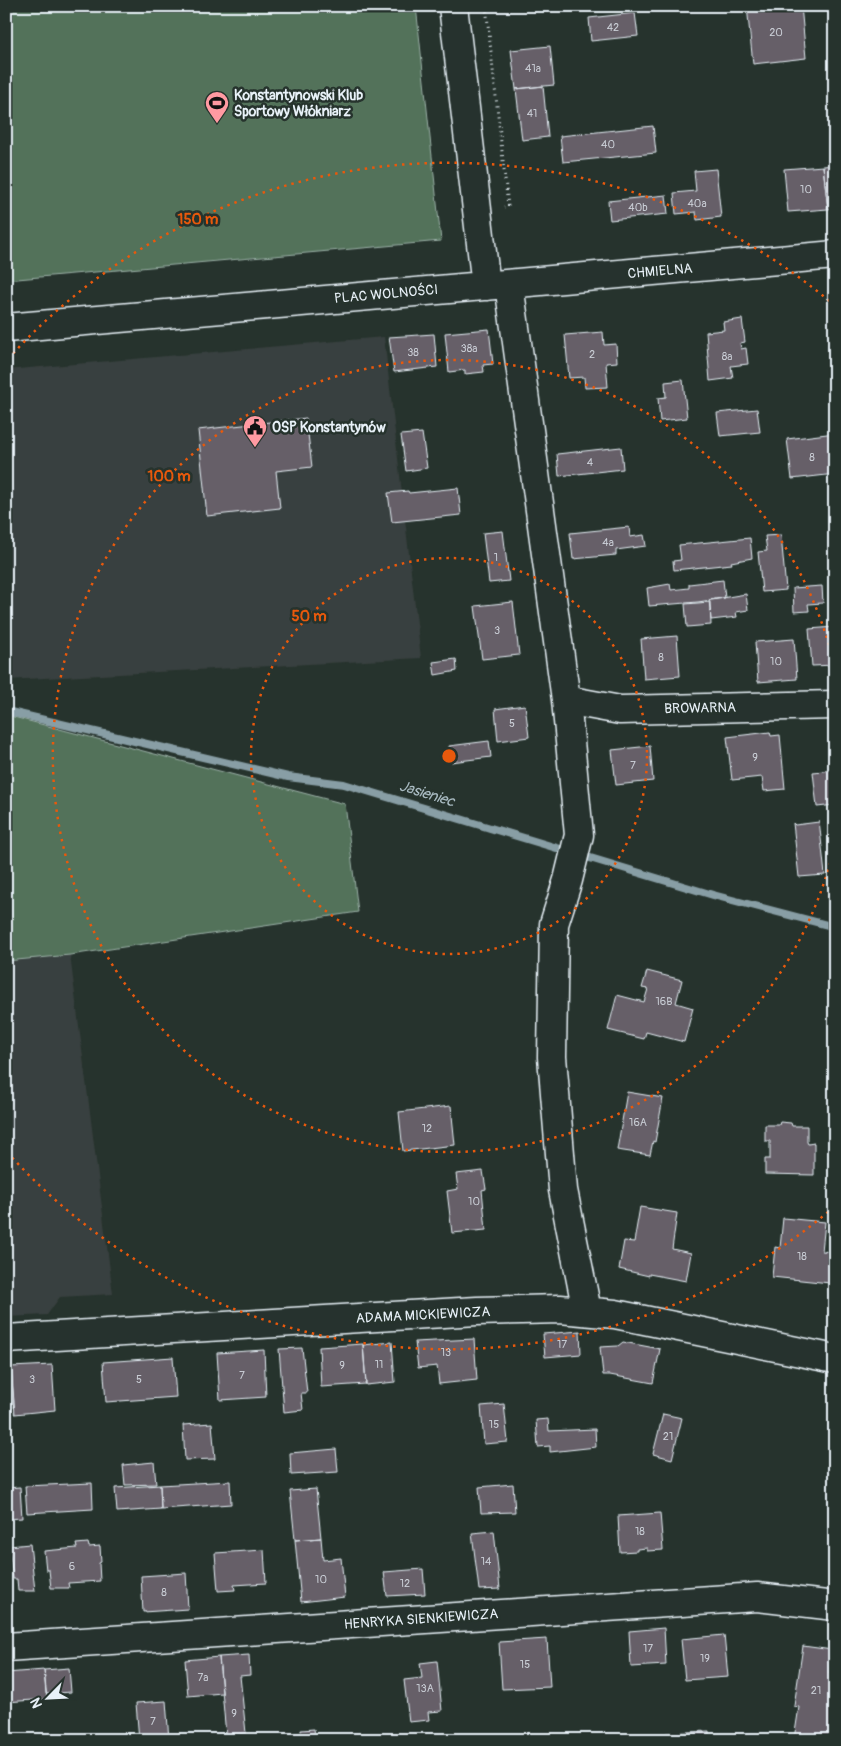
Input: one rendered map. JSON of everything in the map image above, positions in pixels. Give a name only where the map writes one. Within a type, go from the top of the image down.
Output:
[{"type":"street","points":[[453,6],[478,217],[498,285],[566,700],[579,834],[568,880],[554,924],[552,1057],[563,1190],[587,1311]]},
{"type":"street","name":"CHMIELNA","points":[[498,285],[835,255]]},
{"type":"street","name":"PLAC WOLNOŚCI","points":[[6,328],[498,285]]},
{"type":"street","name":"BROWARNA","points":[[566,700],[620,710],[835,705]]},
{"type":"street","name":"ADAMA MICKIEWICZA","points":[[6,1339],[477,1311],[551,1309],[587,1311],[642,1320],[835,1359]]},
{"type":"street","name":"HENRYKA SIENKIEWICZA","points":[[6,1647],[757,1597],[835,1606]]},
{"type":"path","points":[[478,217],[508,206],[486,6]]},
{"type":"shaded area","points":[[384,337],[421,658],[6,680],[6,370]]},
{"type":"shaded area","points":[[70,955],[113,1294],[60,1297],[47,1315],[6,1317],[6,961]]},
{"type":"green space","name":"Konstantynowski Klub Sportowy Włókniarz","points":[[6,6],[416,6],[441,241],[6,280]]},
{"type":"green space","points":[[6,715],[345,804],[358,912],[70,955],[6,961]]},
{"type":"building","points":[[747,6],[801,6],[806,58],[753,64]]},
{"type":"building","points":[[635,13],[638,36],[591,41],[589,18]]},
{"type":"building","points":[[550,46],[554,85],[516,89],[511,50]]},
{"type":"building","points":[[543,86],[548,137],[522,140],[516,89]]},
{"type":"building","points":[[653,126],[656,153],[563,162],[560,136]]},
{"type":"building","points":[[835,165],[835,208],[828,209],[823,166]]},
{"type":"building","points":[[823,166],[828,209],[788,212],[784,169]]},
{"type":"building","points":[[716,169],[721,217],[697,220],[696,212],[676,214],[674,193],[696,191],[694,171]]},
{"type":"building","points":[[666,195],[668,214],[610,220],[608,201]]},
{"type":"building","points":[[742,319],[745,342],[740,343],[741,349],[746,348],[748,364],[731,366],[733,378],[710,381],[706,332],[724,330],[723,322]]},
{"type":"building","points":[[489,329],[493,364],[483,365],[484,372],[465,374],[465,370],[449,372],[445,333]]},
{"type":"building","points":[[603,332],[604,345],[616,344],[617,362],[606,363],[608,387],[585,388],[584,377],[569,378],[565,335]]},
{"type":"building","points":[[434,334],[437,367],[394,372],[389,337]]},
{"type":"building","points":[[683,380],[687,418],[660,421],[658,398],[666,397],[665,382]]},
{"type":"building","points":[[757,409],[760,432],[720,436],[717,413]]},
{"type":"building","name":"OSP Konstantynów","points":[[306,418],[312,467],[276,471],[280,508],[207,516],[198,430]]},
{"type":"building","points":[[422,433],[427,468],[406,471],[401,435]]},
{"type":"building","points":[[835,433],[835,474],[792,479],[787,439]]},
{"type":"building","points":[[621,447],[623,469],[559,476],[557,454]]},
{"type":"building","points":[[458,488],[461,515],[392,522],[388,493]]},
{"type":"building","points":[[629,527],[630,537],[644,535],[646,546],[616,550],[616,555],[573,559],[570,533]]},
{"type":"building","points":[[503,531],[509,581],[489,583],[483,533]]},
{"type":"building","points":[[781,535],[786,590],[762,592],[758,552],[767,551],[765,536]]},
{"type":"building","points":[[750,538],[752,558],[731,562],[732,564],[674,570],[673,561],[681,560],[679,545]]},
{"type":"building","points":[[723,580],[725,598],[649,606],[647,588],[670,584],[671,590],[689,588],[689,584]]},
{"type":"building","points":[[822,586],[823,603],[808,604],[809,611],[794,612],[793,588]]},
{"type":"building","points":[[746,594],[748,610],[736,612],[737,617],[711,620],[709,600]]},
{"type":"building","points":[[513,602],[519,655],[482,659],[475,606]]},
{"type":"building","points":[[710,602],[711,625],[687,627],[685,604]]},
{"type":"building","points":[[835,627],[835,665],[812,666],[809,629]]},
{"type":"building","points":[[677,636],[680,676],[644,679],[641,639]]},
{"type":"building","points":[[794,639],[797,679],[758,682],[755,642]]},
{"type":"building","points":[[456,659],[457,671],[435,675],[433,662]]},
{"type":"building","points":[[525,705],[529,737],[498,741],[495,709]]},
{"type":"building","points":[[770,732],[771,736],[780,735],[785,789],[764,791],[762,777],[732,780],[727,737]]},
{"type":"building","points":[[489,741],[491,757],[451,762],[449,746]]},
{"type":"building","points":[[650,746],[653,781],[616,785],[612,750]]},
{"type":"building","points":[[835,770],[835,805],[817,807],[813,772]]},
{"type":"building","points":[[819,820],[825,875],[799,877],[793,823],[795,825],[819,822]]},
{"type":"building","points":[[647,971],[682,980],[676,1003],[693,1008],[684,1042],[646,1032],[644,1039],[608,1030],[617,995],[644,1002],[648,989],[642,988]]},
{"type":"building","points":[[627,1092],[663,1098],[655,1142],[653,1141],[650,1155],[617,1150]]},
{"type":"building","points":[[451,1106],[455,1145],[403,1151],[399,1112]]},
{"type":"building","points":[[780,1122],[791,1123],[792,1126],[807,1126],[807,1142],[808,1144],[814,1143],[814,1175],[765,1174],[765,1159],[770,1159],[770,1141],[765,1141],[765,1125],[779,1125]]},
{"type":"building","points":[[483,1171],[486,1189],[482,1190],[486,1230],[452,1233],[447,1191],[458,1189],[456,1174]]},
{"type":"building","points":[[640,1207],[677,1213],[672,1249],[691,1253],[686,1281],[649,1274],[649,1276],[619,1269],[624,1241],[634,1242]]},
{"type":"building","points":[[783,1218],[825,1222],[822,1251],[833,1252],[830,1283],[772,1277],[775,1247],[780,1248]]},
{"type":"building","points":[[580,1331],[581,1354],[545,1357],[543,1334]]},
{"type":"building","points":[[474,1339],[477,1380],[439,1384],[437,1366],[418,1368],[415,1342]]},
{"type":"building","points":[[392,1342],[395,1382],[366,1385],[363,1345]]},
{"type":"building","points":[[623,1342],[660,1349],[653,1383],[603,1375],[600,1347],[618,1346]]},
{"type":"building","points":[[363,1344],[366,1384],[321,1387],[319,1347]]},
{"type":"building","points":[[302,1348],[307,1393],[301,1393],[303,1410],[284,1412],[279,1349]]},
{"type":"building","points":[[264,1350],[266,1397],[220,1400],[217,1353]]},
{"type":"building","points":[[173,1357],[176,1397],[106,1402],[103,1362]]},
{"type":"building","points":[[52,1365],[55,1410],[15,1414],[11,1367]]},
{"type":"building","points":[[11,1367],[14,1407],[6,1408],[6,1368]]},
{"type":"building","points":[[504,1404],[508,1442],[484,1444],[481,1406]]},
{"type":"building","points":[[663,1414],[682,1418],[672,1459],[653,1454]]},
{"type":"building","points":[[548,1419],[549,1431],[595,1429],[596,1447],[550,1452],[550,1446],[538,1447],[536,1420]]},
{"type":"building","points":[[212,1423],[215,1459],[185,1460],[183,1425]]},
{"type":"building","points":[[336,1449],[338,1472],[291,1475],[290,1453]]},
{"type":"building","points":[[154,1462],[156,1484],[125,1485],[123,1465]]},
{"type":"building","points":[[230,1481],[231,1504],[161,1509],[160,1485]]},
{"type":"building","points":[[92,1483],[93,1509],[27,1513],[25,1486]]},
{"type":"building","points":[[513,1484],[515,1512],[481,1513],[479,1487]]},
{"type":"building","points":[[160,1485],[161,1509],[117,1512],[115,1488]]},
{"type":"building","points":[[20,1487],[22,1518],[6,1519],[6,1488]]},
{"type":"building","points":[[316,1489],[321,1538],[295,1540],[290,1491]]},
{"type":"building","points":[[660,1513],[663,1550],[647,1551],[647,1548],[637,1549],[637,1551],[620,1552],[618,1516]]},
{"type":"building","points":[[494,1531],[500,1589],[479,1590],[472,1533]]},
{"type":"building","points":[[321,1538],[323,1560],[341,1558],[345,1597],[301,1602],[295,1540]]},
{"type":"building","points":[[88,1543],[89,1547],[100,1546],[100,1581],[68,1583],[69,1588],[51,1588],[49,1570],[46,1570],[44,1551],[77,1548],[76,1544]]},
{"type":"building","points":[[30,1544],[35,1591],[18,1591],[17,1579],[13,1579],[9,1546]]},
{"type":"building","points":[[264,1550],[266,1583],[234,1585],[235,1590],[218,1591],[215,1553]]},
{"type":"building","points":[[423,1569],[425,1594],[387,1596],[384,1572]]},
{"type":"building","points":[[186,1573],[188,1609],[143,1612],[141,1576]]},
{"type":"building","points":[[664,1628],[666,1665],[631,1667],[629,1631]]},
{"type":"building","points":[[724,1635],[728,1677],[685,1680],[681,1639]]},
{"type":"building","points":[[547,1639],[550,1687],[502,1689],[499,1642]]},
{"type":"building","points":[[803,1646],[832,1650],[829,1673],[835,1674],[835,1728],[831,1727],[830,1740],[794,1739],[799,1707],[794,1706]]},
{"type":"building","points":[[249,1655],[250,1675],[240,1676],[246,1733],[226,1735],[219,1657]]},
{"type":"building","points":[[219,1657],[222,1693],[188,1696],[185,1660]]},
{"type":"building","points":[[437,1661],[442,1711],[428,1712],[429,1720],[409,1722],[404,1680],[422,1678],[420,1663]]},
{"type":"building","points":[[69,1668],[71,1692],[46,1694],[44,1670]]},
{"type":"building","points":[[44,1670],[47,1699],[6,1702],[6,1673]]},
{"type":"building","points":[[166,1701],[169,1740],[139,1740],[136,1703]]},
{"type":"building","points":[[314,1729],[315,1737],[332,1735],[333,1740],[302,1740],[301,1730]]},
{"type":"building","points":[[709,1731],[709,1739],[666,1740],[666,1733]]},
{"type":"waterway","name":"Jasieniec","points":[[6,711],[288,777],[344,784],[713,895],[835,927]]},
{"type":"place","name":"Konstantynowski Klub Sportowy Włókniarz","points":[[217,124]]},
{"type":"place","name":"OSP Konstantynów","points":[[255,448]]}]
